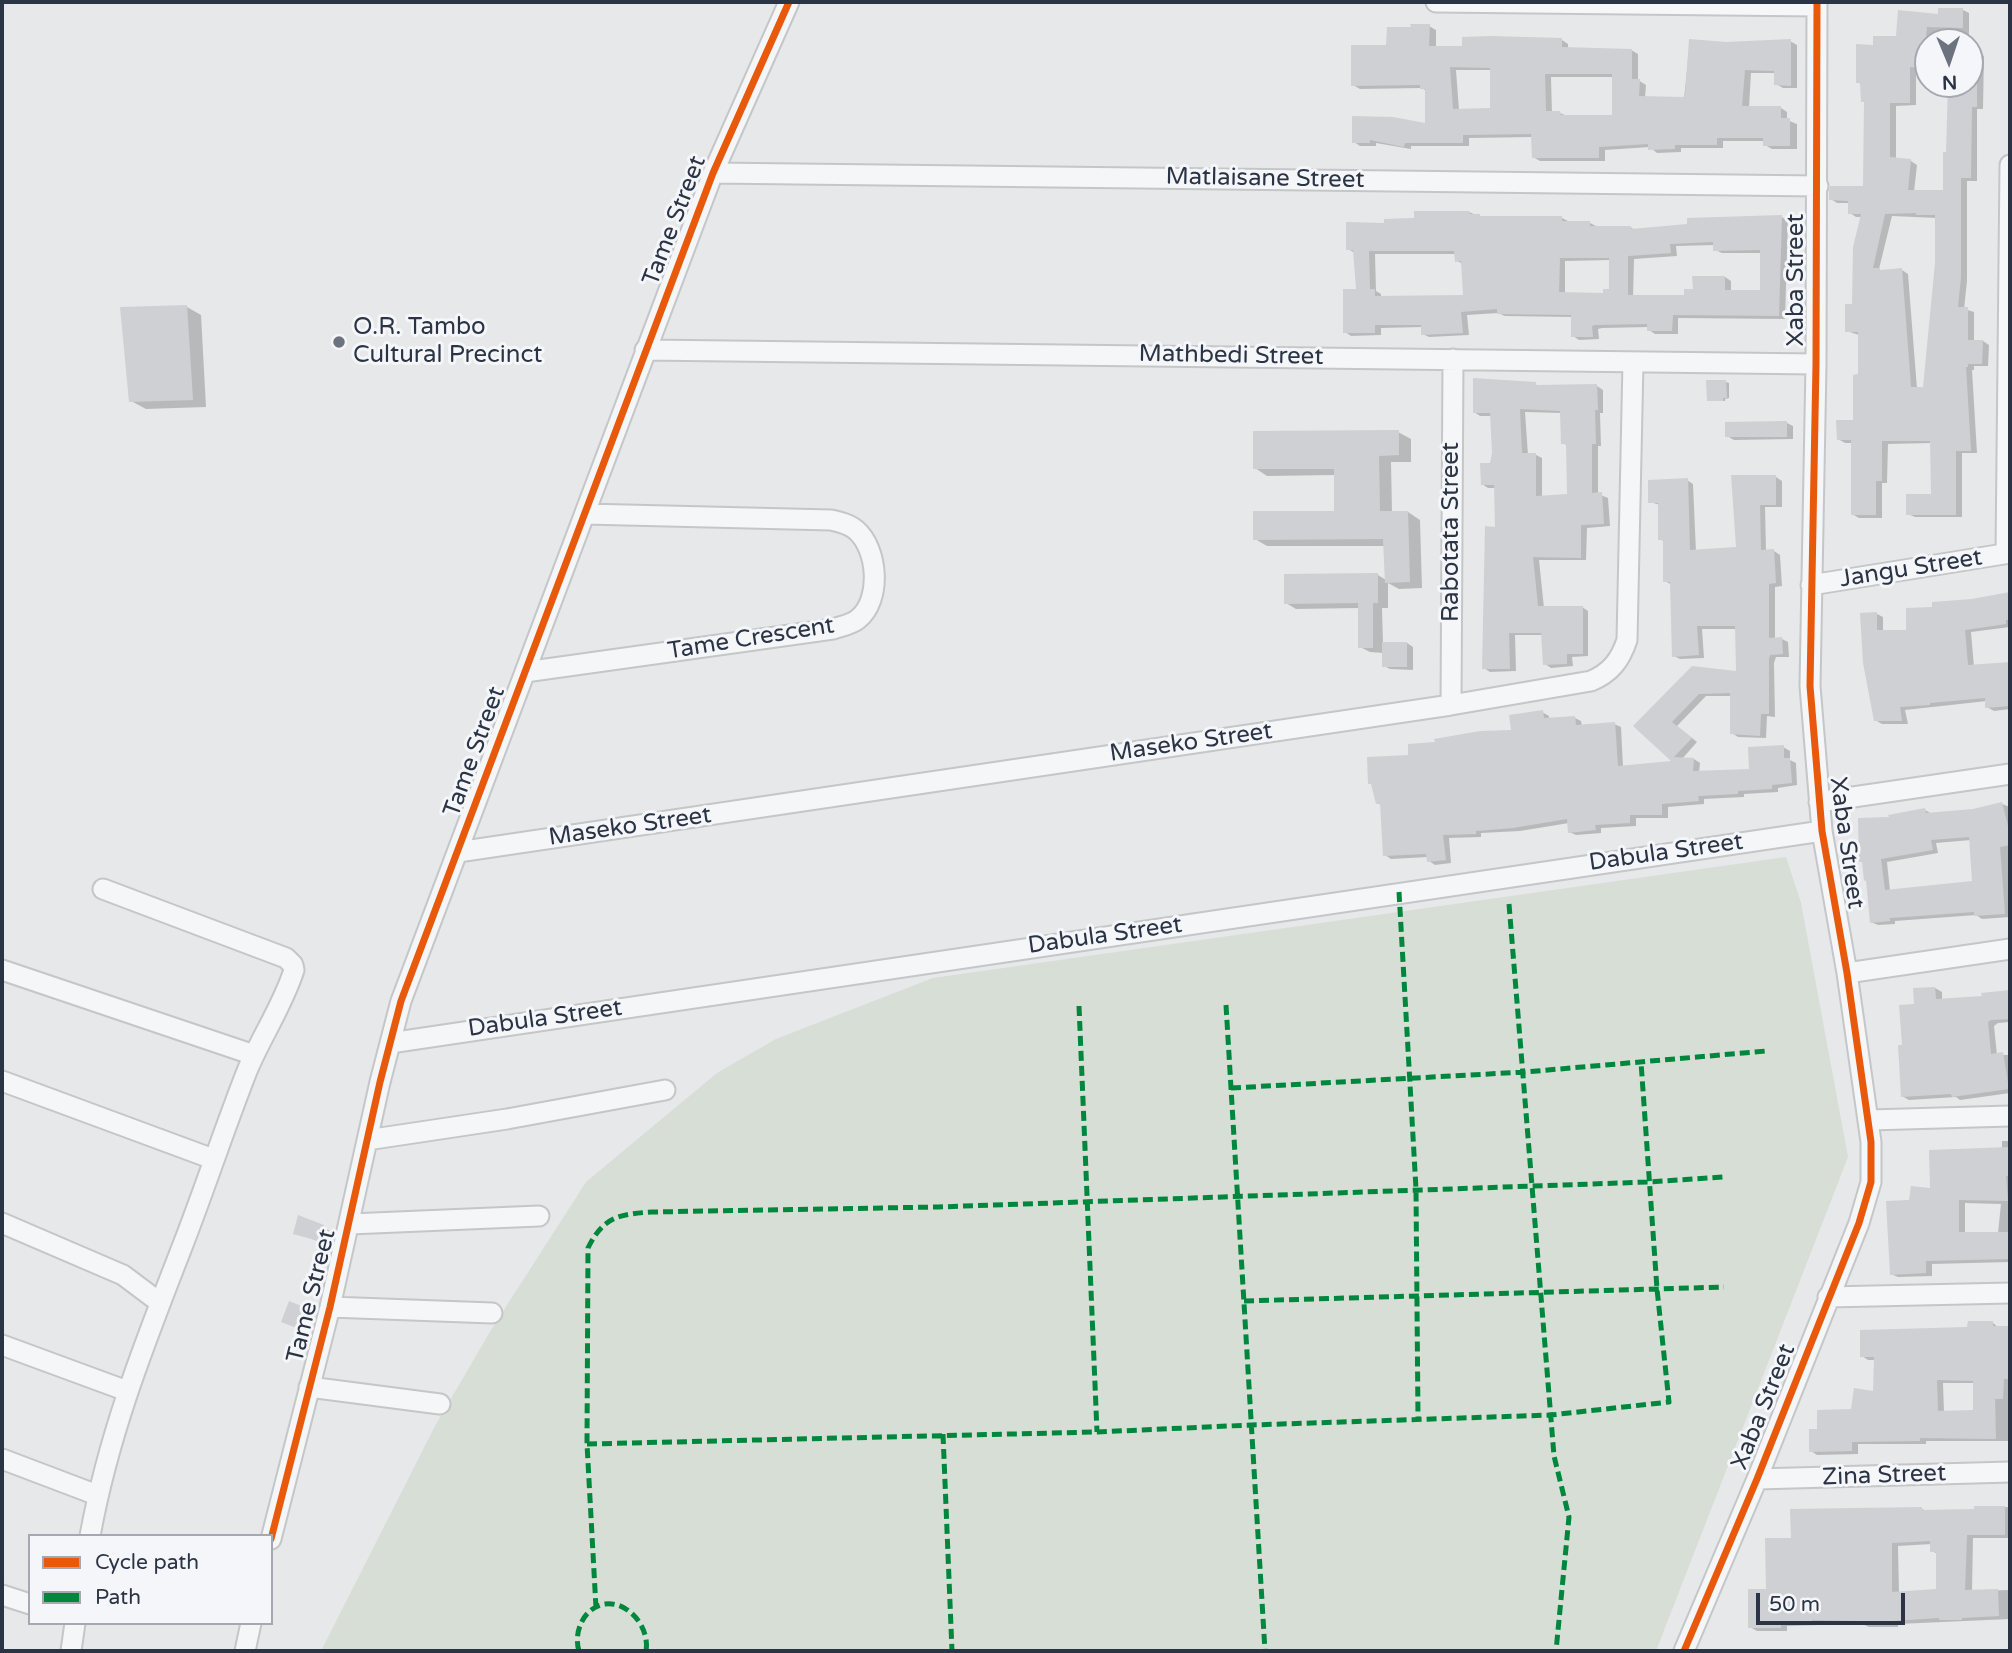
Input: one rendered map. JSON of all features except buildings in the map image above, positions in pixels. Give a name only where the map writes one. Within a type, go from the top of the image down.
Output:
[{"type":"street","name":"Tame Street","points":[[272,1534],[330,1307],[401,1001],[713,173],[789,2]]},
{"type":"street","points":[[1436,2],[1817,4]]},
{"type":"street","name":"Xaba Street","points":[[1684,1651],[1757,1479],[1858,1223],[1871,1182],[1869,1120],[1822,831],[1810,686],[1818,186],[1817,4]]},
{"type":"street","points":[[2008,553],[2010,164]]},
{"type":"street","name":"Matlaisane Street","points":[[713,173],[1818,186]]},
{"type":"street","name":"Mathbedi Street","points":[[645,350],[1816,364]]},
{"type":"street","name":"Rabotata Street","points":[[1451,705],[1453,359]]},
{"type":"street","name":"Maseko Street","points":[[458,852],[1451,705],[1591,681],[1609,671],[1623,652],[1628,627],[1633,362]]},
{"type":"street","name":"Tame Crescent","points":[[525,672],[833,629],[859,619],[872,600],[874,585],[871,560],[865,541],[848,524],[831,520],[585,514]]},
{"type":"street","name":"Jangu Street","points":[[1811,585],[2008,553]]},
{"type":"street","points":[[1819,802],[2010,774]]},
{"type":"street","name":"Dabula Street","points":[[390,1043],[1822,831]]},
{"type":"street","points":[[90,1534],[97,1495],[127,1391],[159,1302],[185,1241],[254,1055],[294,970],[291,961],[103,889]]},
{"type":"street","points":[[1846,973],[2010,949]]},
{"type":"street","points":[[2,970],[254,1055]]},
{"type":"street","points":[[2,1081],[214,1158]]},
{"type":"street","points":[[367,1140],[507,1119],[665,1090]]},
{"type":"street","points":[[1869,1120],[2010,1116]]},
{"type":"street","name":"Tame Street","points":[[350,1224],[539,1216]]},
{"type":"street","points":[[2,1223],[123,1275],[159,1302]]},
{"type":"street","points":[[1828,1297],[2010,1293]]},
{"type":"street","name":"Tame Street","points":[[330,1307],[492,1314]]},
{"type":"street","points":[[2,1345],[127,1391]]},
{"type":"street","points":[[309,1387],[440,1404]]},
{"type":"street","points":[[2,1459],[97,1495]]},
{"type":"street","name":"Zina Street","points":[[1757,1479],[2010,1472]]},
{"type":"street","points":[[2,1595],[28,1603]]},
{"type":"street","points":[[71,1651],[75,1625]]},
{"type":"street","points":[[245,1651],[251,1625]]},
{"type":"shaded area","points":[[1786,857],[1801,903],[1848,1157],[1656,1651],[321,1651],[435,1426],[491,1330],[586,1182],[717,1073],[776,1039],[933,978]]},
{"type":"marked path","points":[[1399,892],[1416,1189],[1418,1419]]},
{"type":"marked path","points":[[1509,904],[1554,1456],[1569,1517],[1556,1651]]},
{"type":"marked path","points":[[1226,1005],[1265,1651]]},
{"type":"marked path","points":[[1079,1006],[1097,1432]]},
{"type":"marked path","points":[[1231,1088],[1525,1072],[1766,1051]]},
{"type":"marked path","points":[[587,1444],[1097,1432],[1551,1415],[1669,1402],[1657,1289],[1641,1062]]},
{"type":"marked path","points":[[596,1608],[587,1444],[588,1248],[600,1230],[613,1219],[652,1212],[938,1207],[1724,1177]]},
{"type":"marked path","points":[[1244,1301],[1724,1287]]},
{"type":"marked path","points":[[943,1434],[952,1651]]},
{"type":"marked path","points":[[579,1651],[578,1636],[582,1622],[591,1610],[605,1604],[614,1604],[630,1611],[645,1634],[646,1651]]},
{"type":"cycle path","points":[[272,1534],[330,1307],[380,1082],[401,1001],[713,173],[789,2]]},
{"type":"cycle path","points":[[1684,1651],[1757,1479],[1859,1223],[1871,1182],[1871,1142],[1847,973],[1822,831],[1810,686],[1816,364],[1817,2]]},
{"type":"place","name":"O.R. Tambo Cultural Precinct","points":[[339,342]]}]
